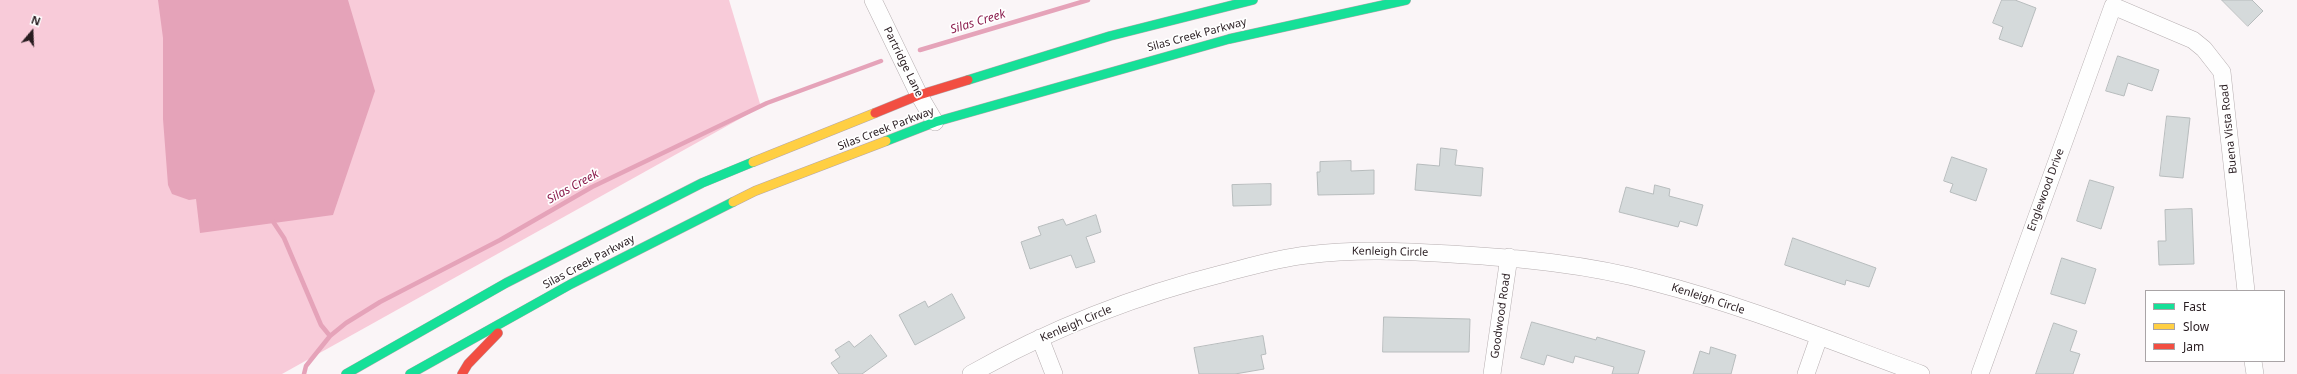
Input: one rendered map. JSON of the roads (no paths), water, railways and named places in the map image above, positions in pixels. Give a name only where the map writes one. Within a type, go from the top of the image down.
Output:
[{"type":"main road","name":"Silas Creek Parkway","points":[[346,374],[506,283],[702,183],[919,95],[1110,36],[1253,0]]},
{"type":"main road","name":"Silas Creek Parkway","points":[[410,374],[618,259],[755,192],[935,122],[1229,38],[1406,0]]},
{"type":"main road","points":[[462,374],[468,364],[514,316]]},
{"type":"street","name":"Partridge Lane","points":[[874,0],[919,95],[935,122]]},
{"type":"street","name":"Buena Vista Road","points":[[2113,6],[2193,40],[2204,49],[2222,72],[2246,290]]},
{"type":"street","name":"Englewood Drive","points":[[1980,374],[2113,6]]},
{"type":"street","name":"Kenleigh Circle","points":[[971,374],[1040,338],[1132,300],[1201,279],[1271,261],[1307,255],[1357,251],[1509,257],[1605,271],[1654,282],[1819,337],[1921,374]]},
{"type":"street","name":"Goodwood Road","points":[[1492,374],[1509,257]]},
{"type":"street","points":[[1806,374],[1819,337]]},
{"type":"street","points":[[1040,338],[1054,374]]},
{"type":"street","points":[[2254,362],[2255,374]]},
{"type":"waterway","name":"Silas Creek","points":[[920,50],[1088,0]]},
{"type":"waterway","name":"Silas Creek","points":[[304,374],[306,366],[330,336],[346,323],[380,302],[500,240],[592,187],[767,103],[881,61]]},
{"type":"waterway","points":[[272,220],[284,238],[321,325],[330,336]]}]
